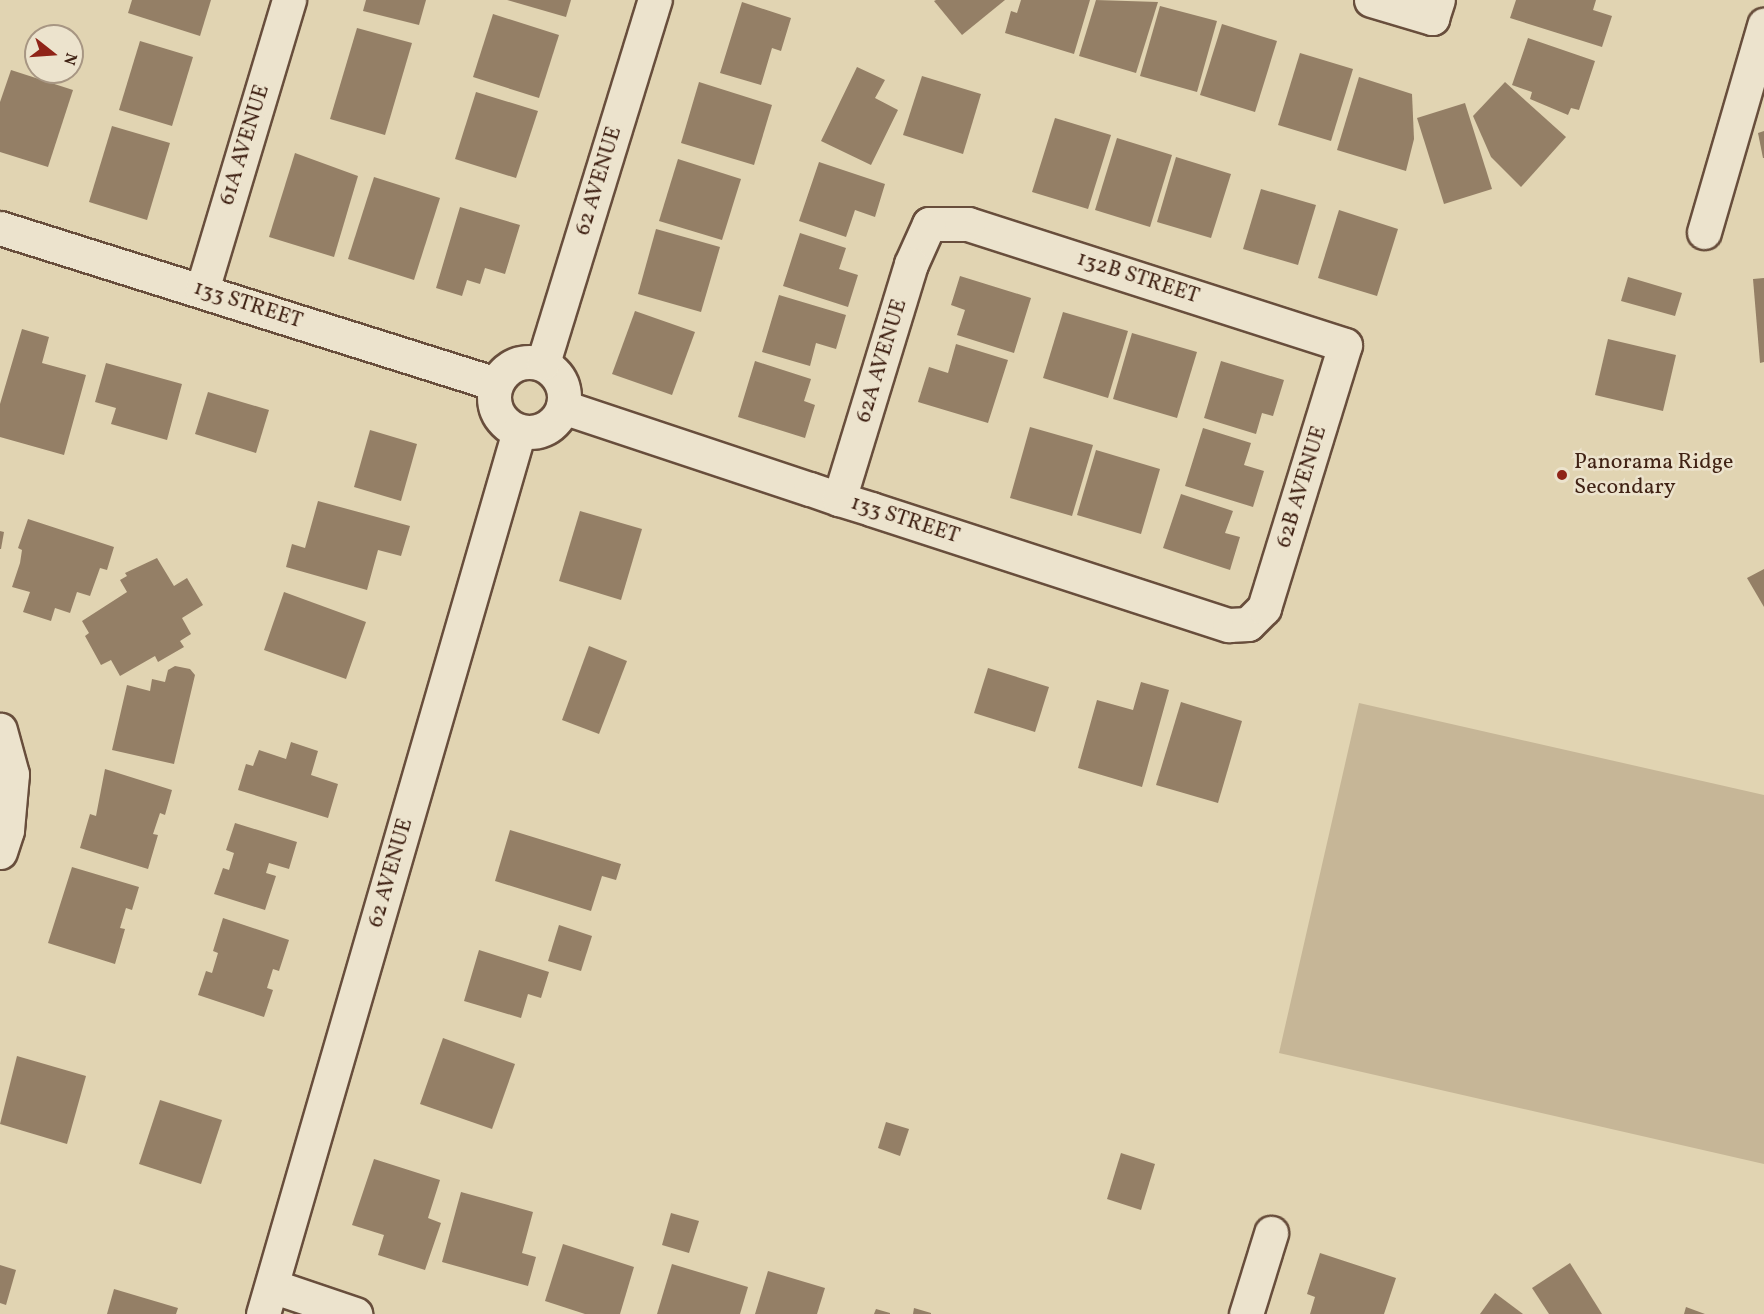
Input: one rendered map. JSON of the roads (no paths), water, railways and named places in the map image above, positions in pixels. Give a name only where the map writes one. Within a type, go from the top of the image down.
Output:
[{"type":"street","name":"61A AVENUE","points":[[202,290],[289,0]]},
{"type":"street","name":"62 AVENUE","points":[[543,363],[655,0]]},
{"type":"street","points":[[1371,0],[1435,9]]},
{"type":"street","points":[[1704,232],[1764,26]]},
{"type":"street","name":"132B STREET","points":[[929,224],[968,224],[1346,345]]},
{"type":"street","name":"62A AVENUE","points":[[839,499],[911,264],[929,224]]},
{"type":"street","name":"133 STREET","points":[[0,228],[496,384]]},
{"type":"street","name":"62B AVENUE","points":[[1248,624],[1264,608],[1346,345]]},
{"type":"street","points":[[517,363],[543,363],[562,384],[563,407],[552,425],[530,433],[519,431],[500,418],[495,407],[496,384],[517,363]]},
{"type":"street","name":"133 STREET","points":[[563,407],[1229,625],[1248,624]]},
{"type":"street","name":"62 AVENUE","points":[[267,1300],[519,431]]},
{"type":"street","points":[[0,730],[12,774],[7,830],[0,852]]},
{"type":"street","points":[[1246,1314],[1271,1233]]},
{"type":"street","points":[[267,1300],[355,1314]]},
{"type":"place","name":"Panorama Ridge Secondary","points":[[1562,475]]}]
